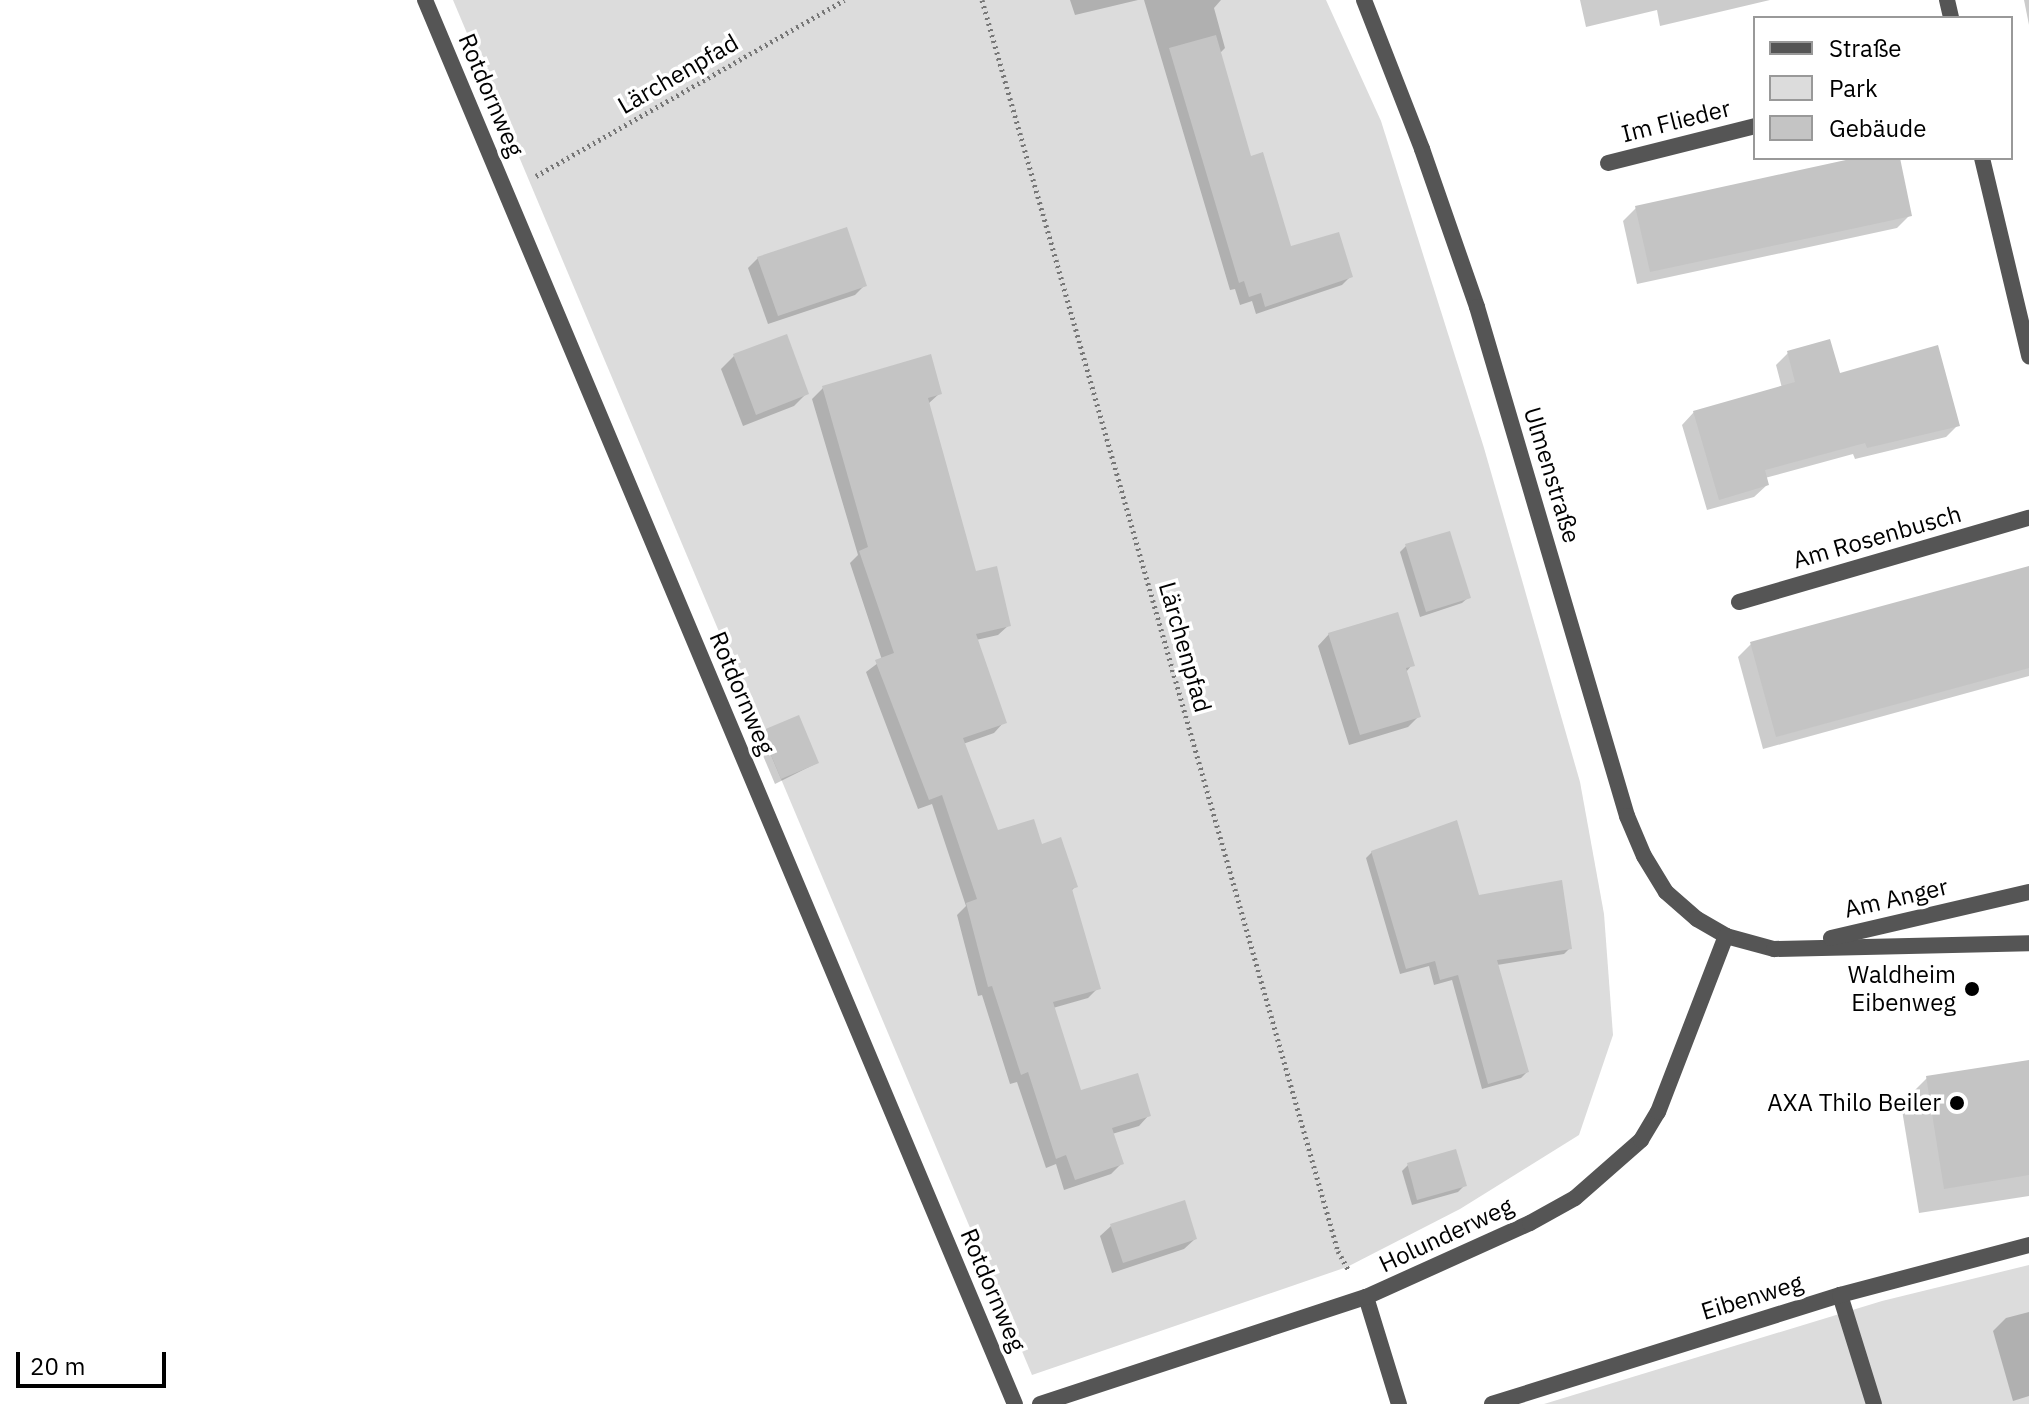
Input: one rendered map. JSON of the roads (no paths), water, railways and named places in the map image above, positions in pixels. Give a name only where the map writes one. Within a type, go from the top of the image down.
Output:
[{"type":"street","name":"Rotdornweg","points":[[425,0],[1015,1404]]},
{"type":"street","name":"Ulmenstraße","points":[[1364,0],[1422,149],[1477,307],[1627,816],[1644,856],[1666,892],[1697,919],[1726,936]]},
{"type":"street","name":"Im Flieder","points":[[1608,163],[1753,127]]},
{"type":"street","points":[[1983,160],[2023,315],[2029,356]]},
{"type":"street","name":"Am Rosenbusch","points":[[1739,602],[2029,518]]},
{"type":"street","name":"Am Anger","points":[[1774,949],[2029,892]]},
{"type":"street","name":"Am Anger","points":[[1726,936],[1774,949],[2029,943]]},
{"type":"street","name":"Holunderweg","points":[[1040,1404],[1366,1297],[1564,1204],[1606,1173],[1641,1140],[1658,1112],[1726,936]]},
{"type":"street","name":"Eibenweg","points":[[1492,1404],[1840,1295],[2029,1245]]},
{"type":"street","points":[[1840,1295],[1874,1404]]},
{"type":"street","points":[[1366,1297],[1399,1404]]},
{"type":"place","name":"Waldheim Eibenweg","points":[[1972,989]]},
{"type":"place","name":"AXA Thilo Beiler","points":[[1957,1103]]}]
